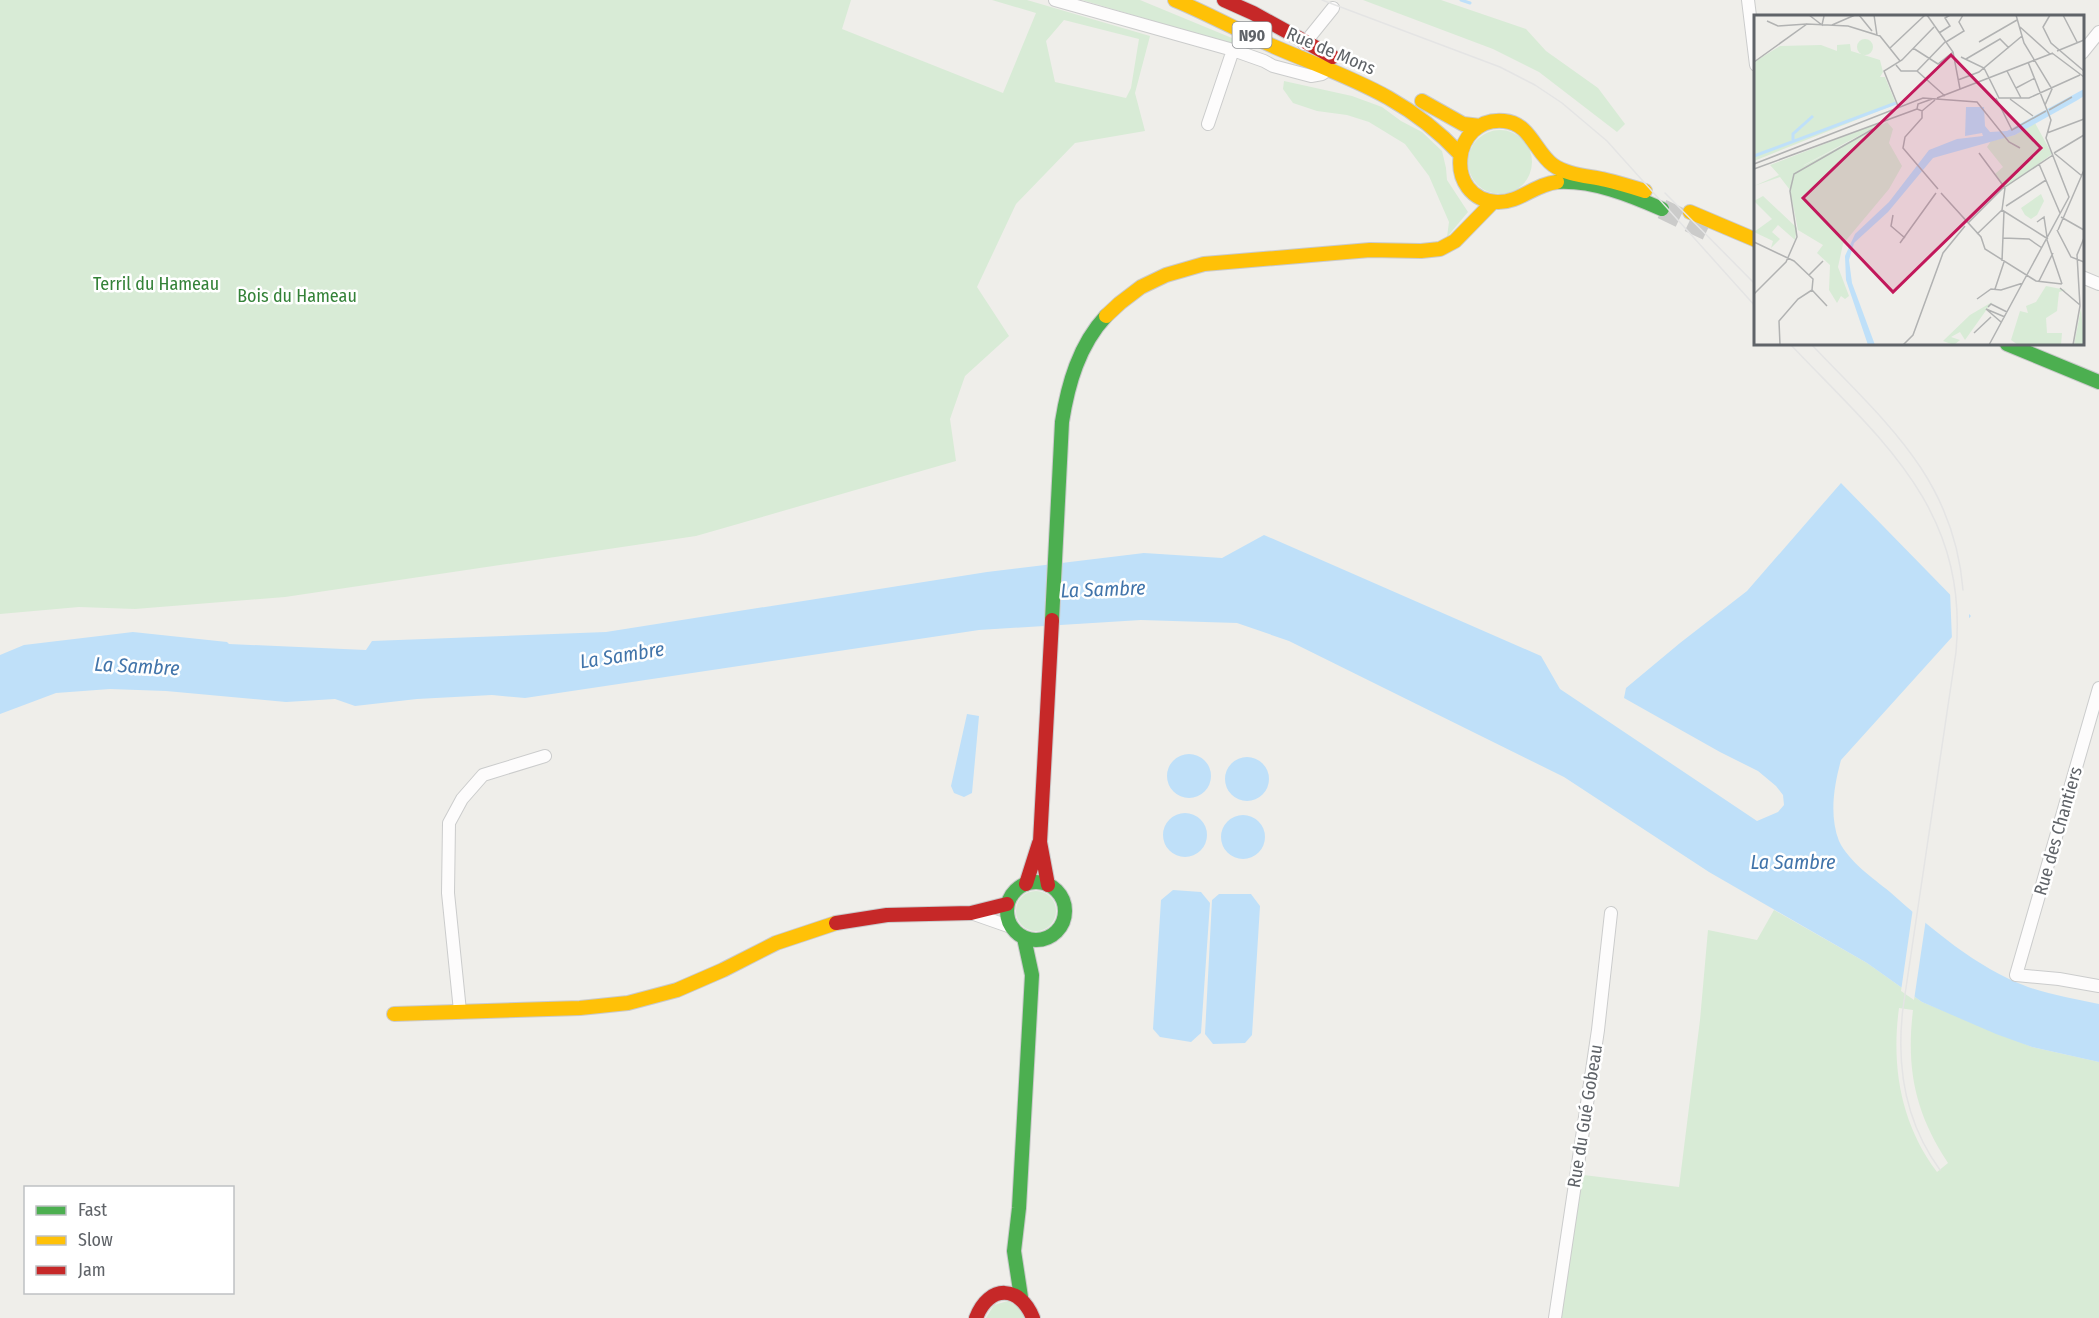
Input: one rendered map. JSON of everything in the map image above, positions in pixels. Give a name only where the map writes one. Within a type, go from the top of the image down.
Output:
[{"type":"main road","name":"Rue de Mons","points":[[1175,0],[1386,95],[1438,129],[1449,139],[1460,154],[1459,163],[1464,181],[1476,195]]},
{"type":"main road","name":"Rue de Mons","points":[[1224,0],[1253,13],[1325,54],[1397,87]]},
{"type":"main road","points":[[1413,96],[1462,124],[1480,126],[1498,121],[1517,125],[1530,134],[1548,162],[1562,170],[1646,191]]},
{"type":"main road","points":[[1460,154],[1464,143],[1480,126]]},
{"type":"main road","points":[[1527,192],[1535,183],[1540,171],[1541,159],[1538,147]]},
{"type":"main road","points":[[1473,221],[1476,195],[1493,202],[1508,202],[1545,184],[1558,181],[1623,194],[1662,209]]},
{"type":"main road","points":[[1048,885],[1040,842],[1062,422],[1070,377],[1088,339],[1102,320],[1129,295],[1161,276],[1195,265],[1368,250],[1436,250],[1449,246],[1493,202]]},
{"type":"main road","points":[[1690,212],[1754,240]]},
{"type":"main road","points":[[1710,232],[1754,251]]},
{"type":"main road","points":[[2009,345],[2099,381]]},
{"type":"main road","points":[[1026,884],[1040,842]]},
{"type":"main road","points":[[1026,884],[1048,885],[1060,897],[1065,913],[1059,929],[1045,939],[1024,938],[1011,927],[1007,916],[1008,904],[1014,892],[1026,884]]},
{"type":"main road","points":[[394,1014],[580,1008],[628,1003],[677,990],[723,970],[776,942],[840,922],[887,915],[971,913],[1008,904]]},
{"type":"main road","points":[[1021,1297],[1014,1251],[1019,1208],[1032,975],[1024,938]]},
{"type":"main road","points":[[1032,975],[1045,939]]},
{"type":"main road","points":[[997,1293],[1014,1251]]},
{"type":"main road","points":[[976,1318],[982,1303],[997,1293],[1006,1292],[1021,1297],[1030,1307],[1034,1318]]},
{"type":"street","points":[[1055,0],[1233,50],[1264,60],[1273,66],[1311,76],[1322,74],[1329,69]]},
{"type":"street","points":[[1748,0],[1754,56]]},
{"type":"street","points":[[1264,60],[1290,53],[1306,42],[1333,8]]},
{"type":"street","points":[[2084,51],[2099,32]]},
{"type":"street","points":[[1249,56],[1254,48],[1254,36]]},
{"type":"street","points":[[1208,124],[1233,50]]},
{"type":"street","points":[[2084,278],[2099,284]]},
{"type":"street","name":"Rue des Chantiers","points":[[2099,688],[2016,975],[2099,986]]},
{"type":"street","points":[[460,1011],[448,893],[449,823],[462,799],[483,775],[545,756]]},
{"type":"street","points":[[971,913],[1011,927]]},
{"type":"street","name":"Rue du Gué Gobeau","points":[[1555,1318],[1598,1030],[1611,914]]},
{"type":"green space","name":"Bois du Hameau","points":[[0,0],[851,0],[842,29],[1003,93],[1036,13],[992,0],[1027,0],[1150,36],[1135,93],[1145,131],[1075,143],[1016,204],[977,287],[1009,336],[965,376],[950,419],[956,461],[696,536],[285,597],[135,609],[79,607],[0,614]],"holes":[[[1064,20],[1139,39],[1131,88],[1126,98],[1055,82],[1046,41]]]},
{"type":"green space","points":[[1082,0],[1140,0],[1244,43],[1242,47]]},
{"type":"green space","points":[[1363,0],[1441,0],[1526,29],[1546,51],[1598,88],[1625,124],[1617,132],[1539,72],[1493,49]]},
{"type":"green space","points":[[1284,81],[1352,96],[1382,107],[1401,121],[1422,132],[1442,151],[1447,180],[1468,212],[1447,237],[1449,222],[1429,176],[1405,144],[1369,122],[1347,115],[1317,111],[1293,103],[1283,89]]},
{"type":"green space","points":[[1500,130],[1518,136],[1526,144],[1532,162],[1526,180],[1518,188],[1500,194],[1482,188],[1474,180],[1468,162],[1474,144],[1482,136]]},
{"type":"green space","points":[[1036,891],[1050,897],[1056,911],[1050,925],[1036,931],[1022,925],[1016,911],[1022,897]]},
{"type":"green space","points":[[1774,910],[1867,963],[1922,1002],[2032,1047],[2099,1062],[2099,1318],[1555,1318],[1576,1174],[1679,1187],[1700,1020],[1708,930],[1757,940]],"holes":[[[1899,1008],[1913,1010],[1911,1052],[1915,1090],[1928,1126],[1948,1163],[1937,1172],[1915,1134],[1901,1094],[1897,1052]]]},
{"type":"green space","points":[[1008,1301],[1021,1308],[1026,1318],[986,1318],[994,1305]]},
{"type":"water","name":"La Sambre","points":[[1841,483],[1971,616],[1841,760],[1836,780],[1833,811],[1839,841],[1843,849],[1862,869],[1938,933],[1972,958],[2028,987],[2099,1004],[2099,1062],[2032,1047],[1922,1002],[1867,963],[1709,872],[1564,777],[1289,641],[1237,623],[1141,620],[979,630],[525,698],[492,695],[417,699],[355,706],[335,699],[286,702],[166,691],[110,689],[56,693],[0,714],[0,655],[24,645],[133,632],[229,644],[366,650],[372,641],[606,632],[987,572],[1144,553],[1222,558],[1264,535],[1541,656],[1560,689],[1757,821],[1778,812],[1784,805],[1783,795],[1776,786],[1758,771],[1624,698],[1626,688],[1747,591]]},
{"type":"water","points":[[967,714],[979,716],[972,793],[964,797],[954,793],[951,786]]},
{"type":"water","points":[[1189,754],[1198,755],[1205,760],[1210,767],[1210,785],[1205,792],[1198,797],[1189,798],[1180,797],[1173,792],[1168,785],[1167,776],[1168,767],[1173,760],[1180,755]]},
{"type":"water","points":[[1247,757],[1256,758],[1263,763],[1268,770],[1268,788],[1263,795],[1256,800],[1247,801],[1238,800],[1231,795],[1226,788],[1225,779],[1226,770],[1231,763],[1238,758]]},
{"type":"water","points":[[1185,813],[1194,814],[1201,819],[1206,826],[1206,844],[1201,851],[1194,856],[1185,857],[1176,856],[1169,851],[1164,844],[1163,835],[1164,826],[1169,819],[1176,814]]},
{"type":"water","points":[[1243,815],[1252,816],[1259,821],[1264,828],[1264,846],[1259,853],[1252,858],[1243,859],[1234,858],[1227,853],[1222,846],[1221,837],[1222,828],[1227,821],[1234,816]]},
{"type":"water","points":[[1173,890],[1201,892],[1210,903],[1201,1033],[1191,1042],[1160,1037],[1153,1029],[1161,900]]},
{"type":"water","points":[[1219,894],[1251,894],[1260,906],[1252,1035],[1245,1043],[1213,1044],[1205,1034],[1212,900]]},
{"type":"pier","points":[[1950,591],[1969,610],[1969,622],[1952,640]]},
{"type":"pier","points":[[1913,908],[1926,919],[1914,1000],[1901,991]]},
{"type":"waterway","points":[[1461,0],[1470,3]]},
{"type":"tunnel","points":[[1662,209],[1710,232]]},
{"type":"tram line","points":[[1322,0],[1500,67],[1535,85],[1562,103],[1607,141],[1754,305]]},
{"type":"tram line","points":[[1665,193],[1754,283]]},
{"type":"tram line","points":[[1791,345],[1886,445],[1912,480],[1933,516],[1948,556],[1956,601],[1956,652],[1901,1030],[1902,1072],[1911,1113],[1918,1133],[1940,1170]]},
{"type":"tram line","points":[[1812,345],[1888,425],[1911,453],[1930,483],[1946,515],[1957,550],[1963,590]]},
{"type":"traffic: fast","points":[[1557,182],[1598,186],[1662,209]]},
{"type":"traffic: fast","points":[[1052,620],[1062,422],[1076,366],[1089,339],[1106,316]]},
{"type":"traffic: fast","points":[[2009,345],[2099,382]]},
{"type":"traffic: fast","points":[[1036,882],[1047,884],[1060,895],[1065,911],[1063,922],[1052,935],[1036,940],[1025,938],[1012,927],[1007,911],[1009,900],[1020,887],[1036,882]]},
{"type":"traffic: fast","points":[[1021,1297],[1014,1251],[1019,1208],[1032,975],[1024,938]]},
{"type":"traffic: slow","points":[[1175,0],[1374,90],[1418,117],[1460,154]]},
{"type":"traffic: slow","points":[[1422,101],[1463,124],[1480,126]]},
{"type":"traffic: slow","points":[[1557,182],[1541,186],[1505,202],[1480,197],[1468,187],[1462,174],[1460,158],[1464,144],[1473,131],[1486,123],[1504,121],[1513,123],[1526,132],[1553,165],[1571,173],[1645,191]]},
{"type":"traffic: slow","points":[[1106,316],[1141,287],[1166,275],[1204,264],[1370,250],[1440,249],[1455,241],[1493,202]]},
{"type":"traffic: slow","points":[[1690,212],[1754,239]]},
{"type":"traffic: slow","points":[[394,1014],[580,1008],[628,1003],[677,990],[776,943],[836,923]]},
{"type":"traffic: jam","points":[[1224,0],[1253,13],[1333,57]]},
{"type":"traffic: jam","points":[[1048,885],[1040,842],[1052,620]]},
{"type":"traffic: jam","points":[[1026,884],[1039,843]]},
{"type":"traffic: jam","points":[[836,923],[887,915],[971,913],[1007,904]]},
{"type":"traffic: jam","points":[[976,1318],[989,1299],[996,1294],[1004,1293],[1020,1299],[1033,1318]]},
{"type":"park label","name":"Terril du Hameau","points":[[156,284]]}]
